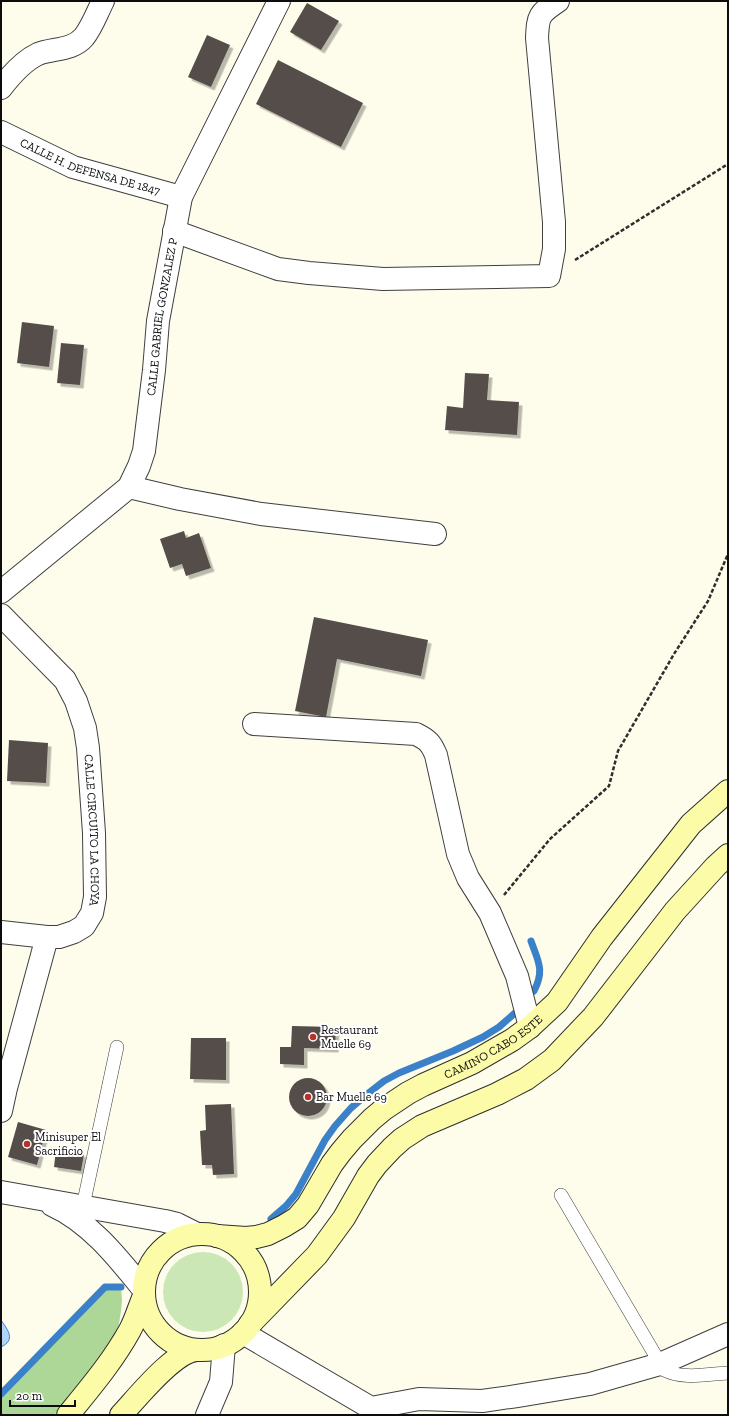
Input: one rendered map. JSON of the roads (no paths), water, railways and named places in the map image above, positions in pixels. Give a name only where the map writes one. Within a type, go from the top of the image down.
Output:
[{"type":"main road","name":"CAMINO CABO ESTE","points":[[207,1235],[246,1238],[256,1237],[268,1234],[297,1218],[308,1205],[332,1164],[341,1152],[372,1119],[384,1109],[423,1085],[472,1063],[512,1040],[530,1027],[557,1002],[602,937],[691,824],[728,791]]},
{"type":"main road","points":[[122,1415],[168,1366],[189,1352],[224,1346],[234,1340],[317,1254],[344,1218],[368,1176],[377,1164],[402,1139],[422,1126],[497,1094],[526,1079],[552,1060],[594,1017],[675,911],[728,854]]},
{"type":"main road","points":[[197,1350],[175,1344],[161,1334],[148,1315],[144,1293],[145,1277],[150,1264],[162,1249],[178,1238],[207,1235],[229,1241],[240,1249],[254,1266],[260,1293],[256,1313],[246,1328]]},
{"type":"main road","points":[[68,1415],[95,1382],[122,1343],[135,1319],[144,1293]]},
{"type":"street","points":[[1,88],[27,61],[39,54],[72,46],[84,38],[103,1]]},
{"type":"street","name":"CALLE GABRIEL GONZALEZ P","points":[[1,592],[129,488],[140,466],[144,451],[154,370],[158,321],[180,197],[279,1]]},
{"type":"street","points":[[174,231],[278,269],[309,273],[383,279],[549,276],[554,249],[554,222],[537,38],[540,15],[558,1]]},
{"type":"street","name":"CALLE H. DEFENSA DE 1847","points":[[1,132],[73,167],[180,197]]},
{"type":"street","points":[[129,488],[180,500],[261,514],[435,534]]},
{"type":"street","name":"CALLE CIRCUITO LA CHOYA","points":[[1,615],[65,680],[76,701],[85,728],[88,748],[94,833],[95,897],[92,913],[84,926],[74,932],[59,937],[1,932]]},
{"type":"street","points":[[254,724],[416,734],[426,738],[436,755],[458,854],[468,878],[490,913],[517,976],[530,1027]]},
{"type":"street","points":[[1,1111],[47,937]]},
{"type":"street","points":[[1,1192],[38,1200],[83,1206],[177,1224],[207,1235]]},
{"type":"street","points":[[38,1200],[60,1209],[72,1216],[88,1229],[121,1261],[144,1293]]},
{"type":"street","points":[[246,1328],[370,1412],[419,1399],[482,1400],[590,1384],[660,1364],[728,1334]]},
{"type":"street","points":[[207,1415],[221,1382],[224,1346]]},
{"type":"lane","points":[[83,1206],[117,1046]]},
{"type":"lane","points":[[561,1195],[664,1370],[673,1374],[686,1376],[728,1373]]},
{"type":"water","points":[[1,1320],[8,1331],[9,1338],[6,1344],[1,1347]]},
{"type":"waterway","points":[[531,941],[538,960],[540,971],[534,991]]},
{"type":"waterway","points":[[271,1219],[286,1206],[296,1194],[325,1140],[335,1126],[351,1108],[366,1095],[384,1081],[399,1073],[483,1037],[499,1027],[515,1013]]},
{"type":"waterway","points":[[1,1394],[105,1287],[121,1287]]},
{"type":"place","name":"Restaurant Muelle 69","points":[[313,1037]]},
{"type":"place","name":"Bar Muelle 69","points":[[308,1097]]},
{"type":"place","name":"Minisuper El Sacrificio","points":[[27,1144]]}]
